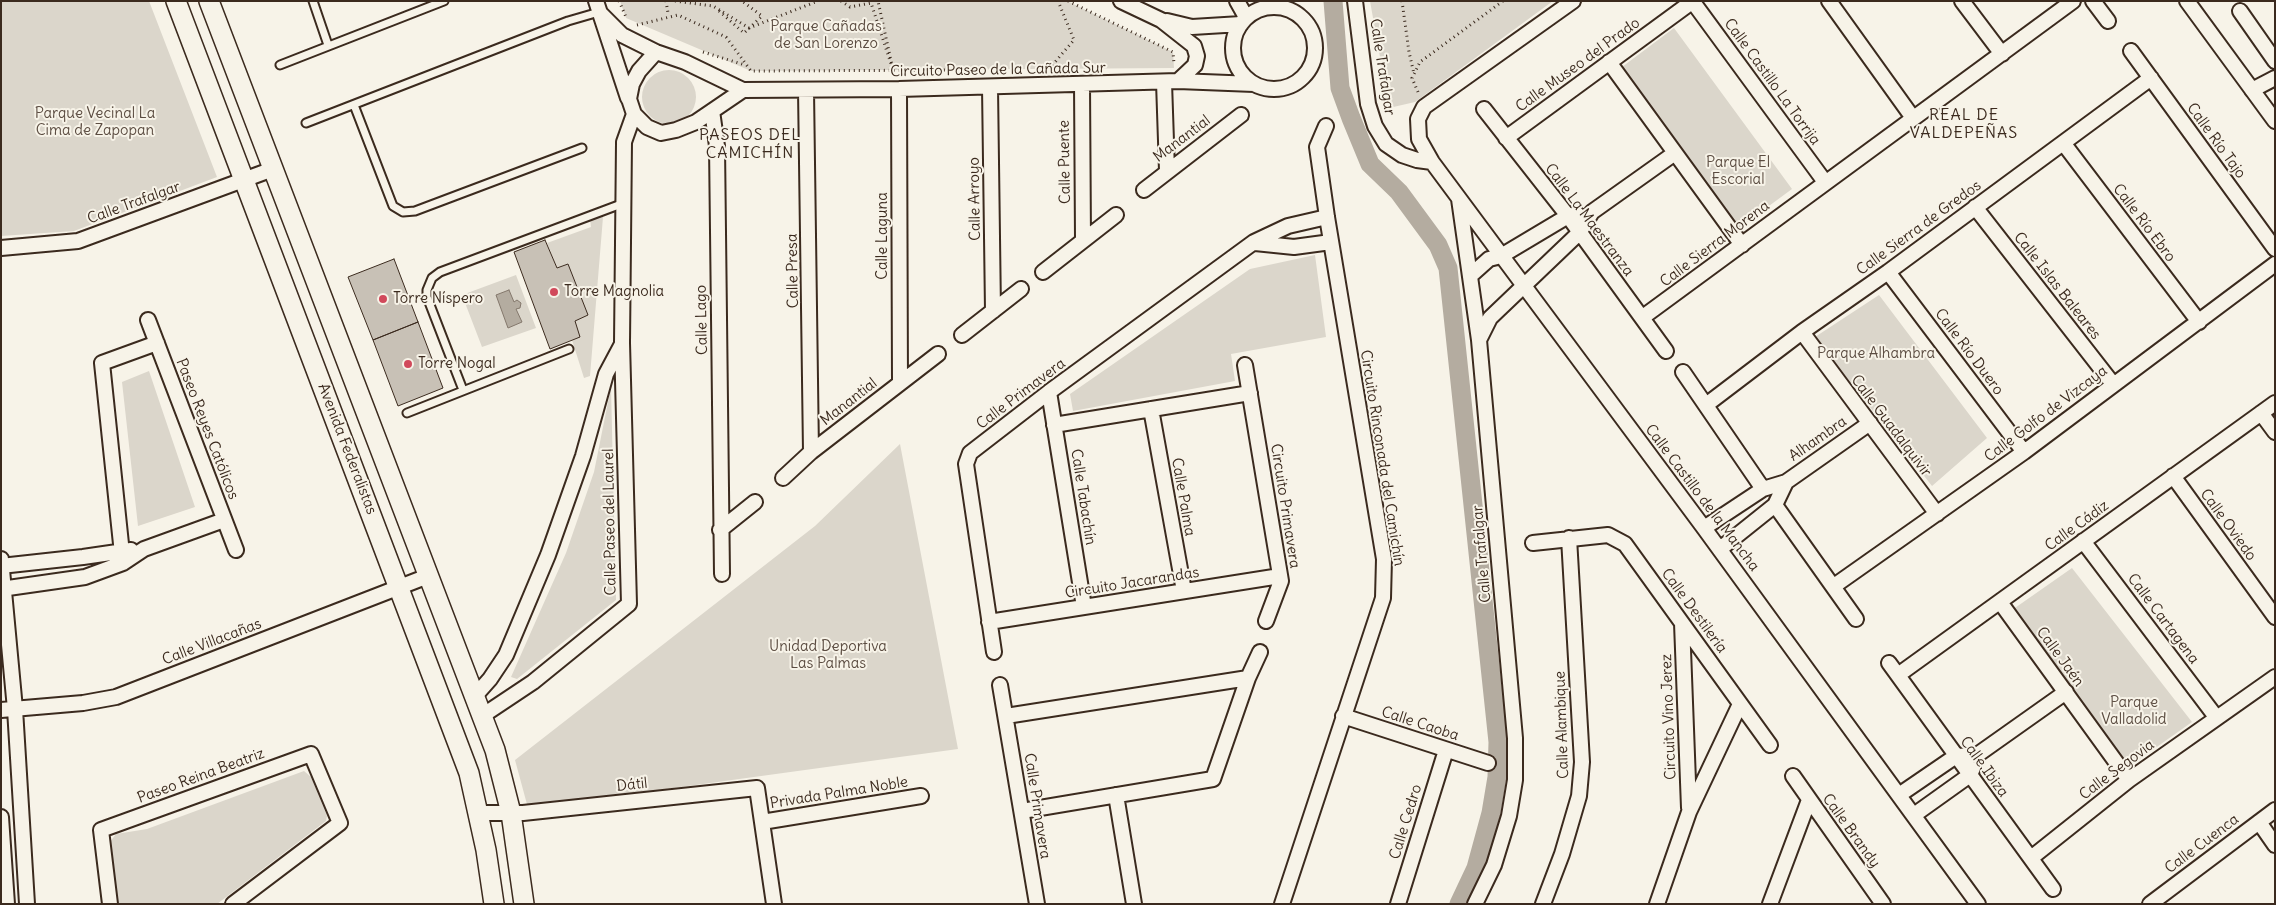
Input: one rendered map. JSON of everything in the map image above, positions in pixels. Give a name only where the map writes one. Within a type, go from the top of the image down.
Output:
[{"type":"street","name":"Avenida Federalistas","points":[[176,1],[469,773],[479,813],[494,904]]},
{"type":"street","name":"Avenida Federalistas","points":[[209,1],[495,750],[511,813],[524,904]]},
{"type":"street","points":[[1121,1],[1161,20],[1192,27],[1243,21]]},
{"type":"street","points":[[1238,1],[1243,21]]},
{"type":"street","name":"Calle Trafalgar","points":[[1355,1],[1368,104],[1375,126],[1386,144],[1402,155],[1416,160],[1432,162]]},
{"type":"street","points":[[1424,107],[1573,1]]},
{"type":"street","name":"Calle Museo del Prado","points":[[1506,138],[1693,1]]},
{"type":"street","name":"Calle Castillo La Torrija","points":[[1693,1],[1825,182]]},
{"type":"street","points":[[1829,1],[1913,118]]},
{"type":"street","points":[[1962,1],[2002,54]]},
{"type":"street","name":"Calle Sierra Morena","points":[[1643,317],[2074,1]]},
{"type":"street","points":[[2093,1],[2108,21]]},
{"type":"street","points":[[2187,1],[2275,121]]},
{"type":"street","points":[[597,6],[622,35],[743,90]]},
{"type":"street","points":[[597,6],[634,114],[647,127],[661,133],[676,130],[712,111],[743,90]]},
{"type":"street","points":[[1273,6],[1288,9],[1301,16],[1310,28],[1315,42],[1314,57],[1309,71],[1298,82],[1285,88],[1270,89],[1254,84],[1241,73],[1234,57],[1234,40],[1243,21],[1259,9],[1273,6]]},
{"type":"street","points":[[2240,10],[2275,61]]},
{"type":"street","points":[[1161,20],[1194,46],[1198,56],[1195,65],[1172,77],[1167,170]]},
{"type":"street","name":"Calle Río Tajo","points":[[2131,51],[2275,249]]},
{"type":"street","points":[[628,99],[632,84],[639,71],[656,52]]},
{"type":"street","points":[[1609,62],[1742,245]]},
{"type":"street","name":"Circuito Paseo de la Cañada Sur","points":[[743,90],[990,87],[1082,84],[1172,77],[1254,84]]},
{"type":"street","name":"Calle Sierra de Gredos","points":[[1706,405],[1802,332],[2064,144],[2151,78]]},
{"type":"street","points":[[2252,90],[2275,78]]},
{"type":"street","name":"Calle Puente","points":[[1082,84],[1083,239]]},
{"type":"street","name":"Calle Arroyo","points":[[990,87],[993,311]]},
{"type":"street","name":"Calle Laguna","points":[[899,89],[900,383]]},
{"type":"street","name":"Calle Presa","points":[[806,90],[811,452]]},
{"type":"street","name":"Calle Castillo de la Mancha","points":[[1424,107],[1418,120],[1419,139],[1432,162],[1720,549],[1978,904]]},
{"type":"street","name":"Calle La Maestranza","points":[[1484,109],[1568,216],[1666,351]]},
{"type":"street","name":"Calle Lago","points":[[712,111],[717,146],[722,574]]},
{"type":"street","name":"Calle Paseo del Laurel","points":[[482,716],[533,682],[629,604],[622,344],[624,142],[634,114]]},
{"type":"street","name":"Manantial","points":[[1144,190],[1167,170],[1242,115]]},
{"type":"street","name":"Circuito Rinconada del Camichín","points":[[1282,904],[1383,598],[1384,560],[1317,147],[1326,126]]},
{"type":"street","name":"Calle Río Ebro","points":[[2064,144],[2199,322]]},
{"type":"street","points":[[1479,340],[1490,318],[1579,233],[1592,212],[1675,153]]},
{"type":"street","name":"Calle Trafalgar","points":[[1,248],[78,241],[273,169]]},
{"type":"street","name":"Calle Trafalgar","points":[[1459,196],[1479,340],[1515,738],[1515,772],[1509,816],[1496,857],[1475,904]]},
{"type":"street","name":"Calle Islas Baleares","points":[[1976,207],[2113,384]]},
{"type":"street","points":[[1470,276],[1489,259],[1501,256],[1568,216],[1592,212]]},
{"type":"street","points":[[1043,272],[1116,215]]},
{"type":"street","name":"Calle Primavera","points":[[994,652],[966,464],[970,453],[1049,392],[1254,242],[1288,226],[1327,217]]},
{"type":"street","points":[[1254,242],[1294,247],[1331,242]]},
{"type":"street","name":"Calle Golfo de Vizcaya","points":[[1834,586],[2024,452],[2275,264]]},
{"type":"street","name":"Calle Río Duero","points":[[1888,272],[2024,452]]},
{"type":"street","points":[[962,335],[1021,289]]},
{"type":"street","name":"Paseo Reyes Católicos","points":[[148,320],[236,550]]},
{"type":"street","name":"Calle Guadalquivir","points":[[1802,332],[1937,514]]},
{"type":"street","points":[[122,556],[102,362],[157,343]]},
{"type":"street","name":"Calle Paseo del Laurel","points":[[474,697],[490,679],[506,655],[544,564],[583,456],[606,374],[622,344]]},
{"type":"street","name":"Manantial","points":[[783,478],[811,452],[938,354]]},
{"type":"street","name":"Circuito Primavera","points":[[1245,366],[1281,581],[1266,622]]},
{"type":"street","points":[[1683,372],[1763,488]]},
{"type":"street","name":"Calle Tabachín","points":[[1049,392],[1084,607]]},
{"type":"street","points":[[1054,425],[1250,393]]},
{"type":"street","name":"Calle Cádiz","points":[[1898,675],[2275,403]]},
{"type":"street","name":"Calle Palma","points":[[1151,409],[1184,591]]},
{"type":"street","points":[[2261,413],[2275,432]]},
{"type":"street","name":"Alhambra","points":[[1704,528],[1763,488],[1786,482],[1870,423]]},
{"type":"street","name":"Calle Oviedo","points":[[2173,476],[2275,617]]},
{"type":"street","name":"Alhambra","points":[[1720,549],[1776,505],[1786,482]]},
{"type":"street","points":[[720,530],[755,502]]},
{"type":"street","points":[[1776,505],[1856,619]]},
{"type":"street","points":[[3,589],[85,577],[122,556],[224,520]]},
{"type":"street","name":"Calle Destilería","points":[[1533,543],[1608,535],[1625,544],[1770,745]]},
{"type":"street","name":"Calle Alambique","points":[[1543,904],[1562,854],[1579,796],[1582,762],[1569,538]]},
{"type":"street","name":"Calle Cartagena","points":[[2083,541],[2216,717]]},
{"type":"street","points":[[2,566],[83,557],[122,556]]},
{"type":"street","points":[[1,560],[8,709],[28,904]]},
{"type":"street","name":"Calle Villacañas","points":[[8,709],[83,703],[116,697],[428,576]]},
{"type":"street","name":"Circuito Jacarandas","points":[[989,622],[1280,576]]},
{"type":"street","name":"Calle Jaén","points":[[2000,602],[2129,780]]},
{"type":"street","name":"Circuito Vino Jerez","points":[[1682,622],[1689,812]]},
{"type":"street","points":[[1022,811],[1213,779],[1248,678],[1260,652]]},
{"type":"street","name":"Calle Ibiza","points":[[1889,663],[2053,889]]},
{"type":"street","name":"Calle Segovia","points":[[2030,858],[2129,780],[2275,677]]},
{"type":"street","points":[[1006,716],[1248,678]]},
{"type":"street","name":"Calle Primavera","points":[[1000,685],[1037,904]]},
{"type":"street","points":[[1899,795],[1956,756],[1977,755],[2066,692]]},
{"type":"street","name":"Circuito Vino Jerez","points":[[1657,904],[1689,812],[1740,704]]},
{"type":"street","name":"Calle Caoba","points":[[1343,716],[1488,763]]},
{"type":"street","name":"Calle Cedro","points":[[1398,904],[1446,750]]},
{"type":"street","name":"Paseo Reina Beatriz","points":[[110,904],[102,830],[311,754],[340,824],[233,904]]},
{"type":"street","points":[[1914,815],[1970,775],[1977,755]]},
{"type":"street","name":"Calle Brandy","points":[[1793,776],[1883,904]]},
{"type":"street","name":"Dátil","points":[[479,813],[511,813],[757,788],[762,822]]},
{"type":"street","points":[[1116,795],[1134,904]]},
{"type":"street","name":"Privada Palma Noble","points":[[762,822],[921,796]]},
{"type":"street","points":[[1770,904],[1809,800]]},
{"type":"street","name":"Calle Cuenca","points":[[2150,904],[2275,810]]},
{"type":"street","points":[[1,817],[7,904]]},
{"type":"street","points":[[762,822],[774,904]]},
{"type":"street","points":[[2259,822],[2275,845]]},
{"type":"lane","points":[[313,1],[328,45]]},
{"type":"lane","points":[[280,65],[444,1]]},
{"type":"lane","points":[[306,123],[568,21],[597,6]]},
{"type":"lane","points":[[354,105],[393,206],[403,212],[415,211],[582,148]]},
{"type":"lane","points":[[463,390],[427,297],[427,290],[432,278],[440,272],[624,203]]},
{"type":"lane","points":[[407,413],[569,349]]},
{"type":"path","points":[[619,1],[626,18],[644,29]]},
{"type":"path","points":[[666,1],[668,13]]},
{"type":"path","points":[[676,1],[713,6],[749,28]]},
{"type":"path","points":[[713,6],[744,33],[762,16],[742,1]]},
{"type":"path","points":[[749,28],[818,1]]},
{"type":"path","points":[[841,1],[850,7],[871,4],[892,70]]},
{"type":"path","points":[[878,1],[892,70]]},
{"type":"path","points":[[1049,70],[1074,40],[1058,1]]},
{"type":"path","points":[[1068,1],[1173,52],[1172,77]]},
{"type":"path","points":[[1402,1],[1408,52],[1414,74]]},
{"type":"path","points":[[1424,107],[1412,78],[1420,62],[1503,1]]},
{"type":"path","points":[[637,25],[678,15],[726,37],[751,71],[972,70]]},
{"type":"path","points":[[695,50],[747,65]]},
{"type":"path","points":[[1042,70],[1058,70]]},
{"type":"green space","name":"Parque Vecinal La Cima de Zapopan","points":[[1,1],[149,1],[217,177],[74,231],[1,236]]},
{"type":"green space","name":"Parque Cañadas de San Lorenzo","points":[[620,1],[1067,1],[1173,52],[1174,68],[751,71],[626,18]]},
{"type":"green space","points":[[1370,1],[1553,1],[1415,102],[1389,108]]},
{"type":"green space","name":"Parque El Escorial","points":[[1674,28],[1792,189],[1739,228],[1622,67]]},
{"type":"green space","points":[[669,70],[679,72],[688,78],[694,87],[696,97],[694,107],[688,116],[679,122],[669,124],[659,122],[650,116],[644,107],[642,97],[644,87],[650,78],[659,72]]},
{"type":"green space","points":[[603,217],[590,376],[584,378],[572,340],[575,321],[587,314],[568,264],[557,268],[547,243],[591,227],[590,218]]},
{"type":"green space","points":[[1315,255],[1326,337],[1231,354],[1235,381],[1073,411],[1070,394],[1250,269]]},
{"type":"green space","points":[[516,275],[536,328],[482,347],[462,295]]},
{"type":"green space","name":"Parque Alhambra","points":[[1879,295],[1987,438],[1932,486],[1815,337]]},
{"type":"green space","points":[[149,371],[195,507],[138,526],[122,382]]},
{"type":"green space","points":[[611,387],[616,600],[517,679],[511,677],[566,553],[594,472]]},
{"type":"green space","name":"Unidad Deportiva Las Palmas","points":[[900,444],[958,749],[528,808],[515,760],[815,526]]},
{"type":"green space","name":"Parque Valladolid","points":[[2072,568],[2192,722],[2127,768],[2012,610]]},
{"type":"green space","points":[[304,771],[311,777],[327,816],[326,821],[217,904],[116,904],[110,842],[116,834],[147,829]]},
{"type":"shaded area","points":[[509,290],[514,302],[517,300],[521,303],[520,308],[516,309],[522,322],[508,328],[496,295]]},
{"type":"building","name":"Torre Magnolia","points":[[545,240],[557,268],[568,264],[588,315],[575,321],[580,337],[550,349],[514,252]]},
{"type":"building","name":"Torre Níspero","points":[[394,259],[418,322],[373,340],[348,277]]},
{"type":"building","name":"Torre Nogal","points":[[418,322],[443,388],[398,406],[373,340]]},
{"type":"waterway","points":[[1333,1],[1340,88],[1370,164],[1399,192],[1438,245],[1448,268],[1498,742],[1497,777],[1491,813],[1476,868],[1459,904]]},
{"type":"place","name":"Torre Magnolia","points":[[554,292]]},
{"type":"place","name":"Torre Níspero","points":[[383,299]]},
{"type":"place","name":"Torre Nogal","points":[[408,364]]},
{"type":"district","name":"REAL DE VALDEPEÑAS","points":[[1964,124]]},
{"type":"district","name":"PASEOS DEL CAMICHÍN","points":[[750,144]]}]
